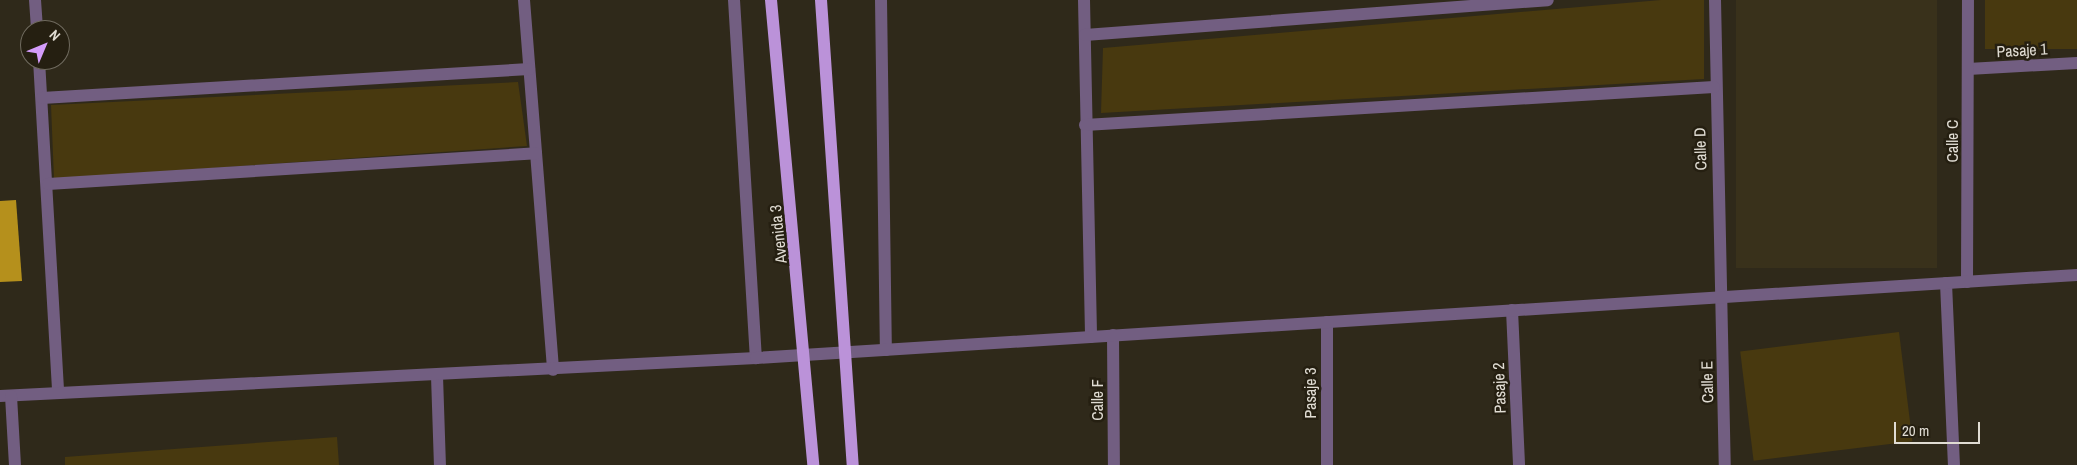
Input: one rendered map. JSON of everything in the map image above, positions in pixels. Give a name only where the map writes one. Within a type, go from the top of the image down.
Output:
[{"type":"main road","name":"Avenida 3","points":[[771,0],[806,355],[813,465]]},
{"type":"main road","points":[[821,0],[847,353],[853,465]]},
{"type":"street","points":[[35,0],[36,20]]},
{"type":"street","points":[[524,0],[553,370]]},
{"type":"street","points":[[734,0],[756,358]]},
{"type":"street","points":[[881,0],[886,350]]},
{"type":"street","points":[[1084,0],[1085,124],[1091,337]]},
{"type":"street","points":[[1085,35],[1548,0]]},
{"type":"street","name":"Calle D","points":[[1715,0],[1714,87],[1721,297]]},
{"type":"street","name":"Calle C","points":[[1967,282],[1968,0]]},
{"type":"street","name":"Pasaje 1","points":[[1968,69],[2077,63]]},
{"type":"street","points":[[42,98],[530,69]]},
{"type":"street","points":[[40,70],[48,184],[58,392]]},
{"type":"street","points":[[1085,124],[1714,87]]},
{"type":"street","points":[[48,184],[536,153]]},
{"type":"street","points":[[16,465],[6,396],[58,392],[437,376],[847,353],[2077,275]]},
{"type":"street","points":[[1946,283],[1954,465]]},
{"type":"street","name":"Calle E","points":[[1721,297],[1725,465]]},
{"type":"street","name":"Pasaje 2","points":[[1512,310],[1519,465]]},
{"type":"street","name":"Pasaje 3","points":[[1327,322],[1327,465]]},
{"type":"street","name":"Calle F","points":[[1113,335],[1114,465]]},
{"type":"street","points":[[437,376],[440,465]]},
{"type":"shaded area","points":[[1661,0],[1704,0],[1704,79],[1101,113],[1103,48]]},
{"type":"shaded area","points":[[1736,0],[1937,0],[1937,268],[1736,268]]},
{"type":"shaded area","points":[[1985,0],[2077,0],[2077,49],[1985,49]]},
{"type":"shaded area","points":[[518,82],[527,146],[54,179],[51,105]]},
{"type":"shaded area","points":[[1899,332],[1912,441],[1754,461],[1740,351]]},
{"type":"shaded area","points":[[337,437],[339,465],[65,465],[65,457]]},
{"type":"building","points":[[16,200],[22,281],[0,282],[0,201]]}]
